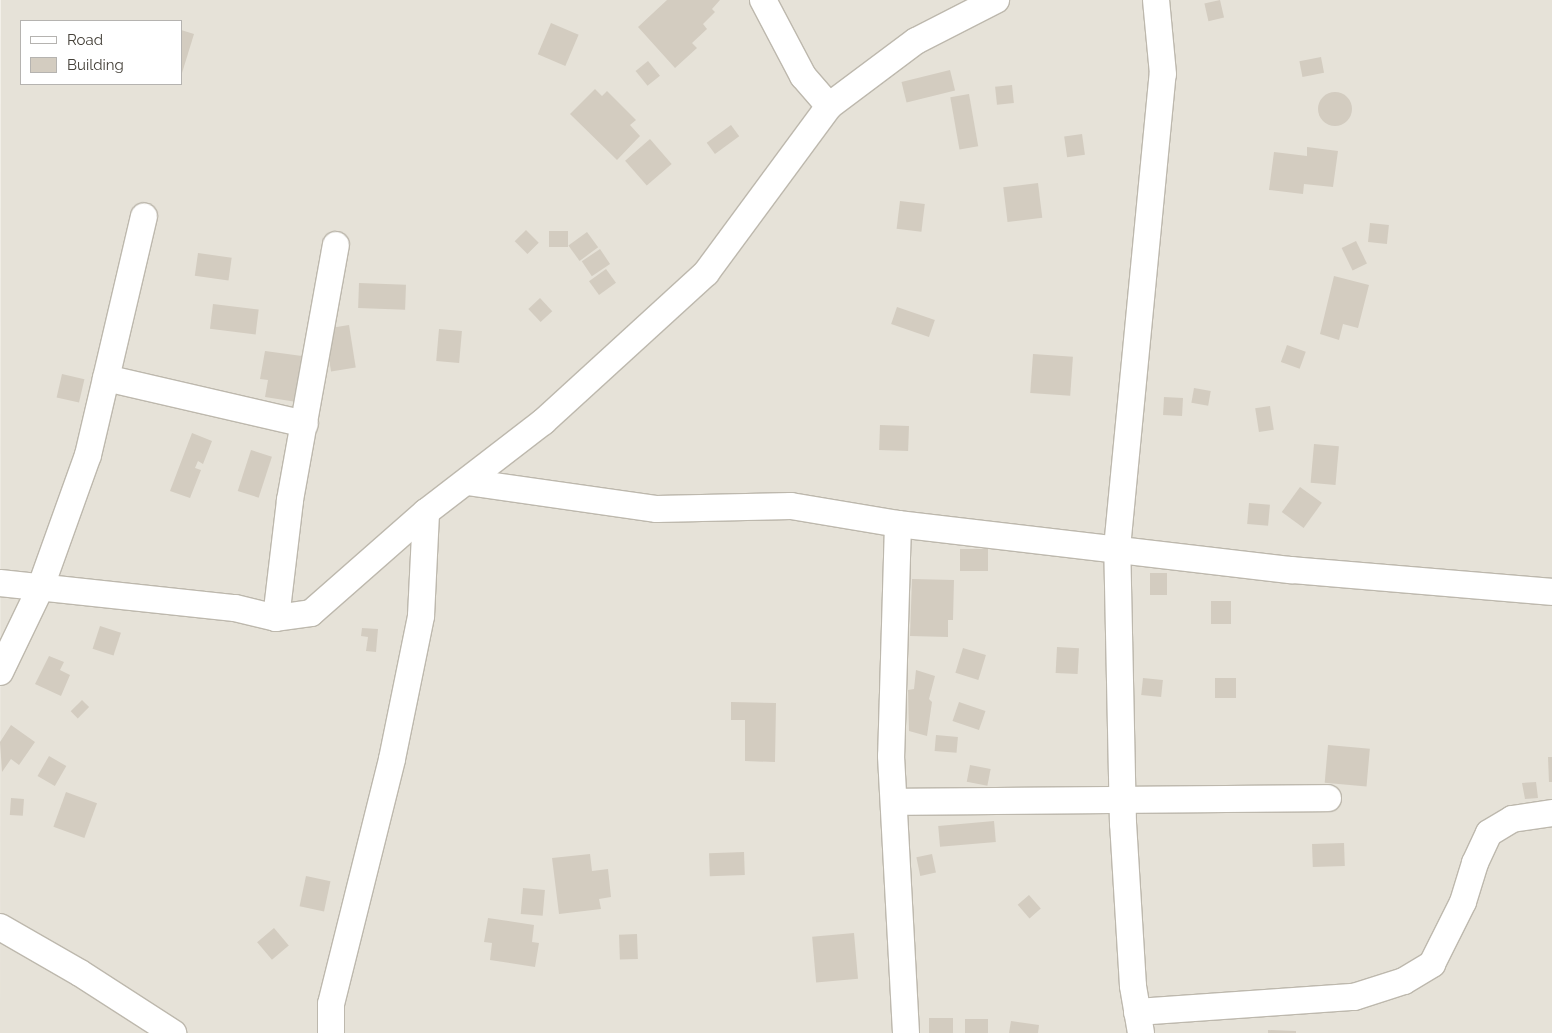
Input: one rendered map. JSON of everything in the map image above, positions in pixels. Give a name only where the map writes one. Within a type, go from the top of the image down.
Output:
[{"type":"street","points":[[763,0],[803,76],[829,106]]},
{"type":"street","points":[[0,584],[235,608],[276,618],[311,613],[426,512],[542,422],[706,273],[829,106],[916,41],[996,0]]},
{"type":"street","points":[[1156,0],[1163,74],[1117,548],[1122,802],[1132,986],[1139,1023],[1354,997],[1404,981],[1432,964],[1463,902],[1475,862],[1489,833],[1512,819],[1552,813]]},
{"type":"street","points":[[0,672],[40,589],[88,455],[144,216]]},
{"type":"street","points":[[276,618],[290,500],[336,245]]},
{"type":"street","points":[[106,378],[305,424]]},
{"type":"street","points":[[467,482],[657,509],[791,506],[898,524],[1117,548],[1291,570],[1552,592]]},
{"type":"street","points":[[331,1033],[331,1004],[392,760],[420,616],[426,512]]},
{"type":"street","points":[[898,524],[891,756],[906,1033]]},
{"type":"street","points":[[894,802],[1122,802],[1328,798]]},
{"type":"street","points":[[0,927],[80,973],[173,1033]]},
{"type":"shaded area","points":[[1,0],[1552,0],[1552,1033],[0,1033]]},
{"type":"building","points":[[667,0],[720,0],[712,9],[715,12],[703,24],[707,29],[692,43],[697,48],[675,68],[638,27]]},
{"type":"building","points":[[1220,0],[1224,18],[1208,21],[1204,4]]},
{"type":"building","points":[[551,23],[579,35],[565,66],[538,54]]},
{"type":"building","points":[[182,30],[194,34],[182,73]]},
{"type":"building","points":[[1321,57],[1324,73],[1302,77],[1299,61]]},
{"type":"building","points":[[648,61],[660,76],[648,86],[636,71]]},
{"type":"building","points":[[950,70],[955,90],[907,102],[901,82]]},
{"type":"building","points":[[1012,85],[1014,103],[997,105],[995,87]]},
{"type":"building","points":[[595,89],[602,96],[607,91],[636,120],[630,125],[640,136],[617,160],[570,114]]},
{"type":"building","points":[[1335,92],[1342,93],[1347,97],[1351,102],[1351,116],[1347,121],[1342,125],[1335,126],[1328,125],[1323,121],[1319,116],[1318,109],[1319,102],[1323,97],[1328,93]]},
{"type":"building","points":[[969,94],[978,146],[959,149],[950,97]]},
{"type":"building","points":[[731,125],[739,136],[715,154],[707,143]]},
{"type":"building","points":[[1082,134],[1085,155],[1067,157],[1064,137]]},
{"type":"building","points":[[650,139],[672,164],[647,186],[625,161]]},
{"type":"building","points":[[1307,147],[1338,151],[1333,187],[1304,184],[1303,194],[1269,190],[1274,152],[1307,156]]},
{"type":"building","points":[[1038,183],[1042,218],[1008,222],[1003,187]]},
{"type":"building","points":[[900,201],[925,204],[921,232],[897,229]]},
{"type":"building","points":[[1370,223],[1389,225],[1387,244],[1368,242]]},
{"type":"building","points":[[526,230],[539,243],[527,254],[515,241]]},
{"type":"building","points":[[549,231],[568,231],[568,247],[549,247]]},
{"type":"building","points":[[587,232],[598,247],[580,261],[568,246]]},
{"type":"building","points":[[1356,241],[1367,263],[1353,270],[1342,248]]},
{"type":"building","points":[[600,249],[610,264],[592,276],[582,261]]},
{"type":"building","points":[[198,253],[232,258],[228,281],[195,276]]},
{"type":"building","points":[[606,269],[616,283],[599,295],[589,281]]},
{"type":"building","points":[[1334,276],[1369,285],[1358,328],[1343,324],[1339,340],[1320,334]]},
{"type":"building","points":[[359,283],[406,285],[405,310],[358,308]]},
{"type":"building","points":[[540,298],[552,311],[541,322],[528,309]]},
{"type":"building","points":[[213,304],[259,310],[256,334],[210,329]]},
{"type":"building","points":[[897,307],[935,320],[929,337],[891,324]]},
{"type":"building","points":[[349,325],[356,367],[331,371],[324,329]]},
{"type":"building","points":[[439,329],[462,331],[459,363],[436,361]]},
{"type":"building","points":[[1287,345],[1306,352],[1300,369],[1281,362]]},
{"type":"building","points":[[265,351],[302,356],[301,363],[308,364],[303,403],[265,397],[268,380],[260,379]]},
{"type":"building","points":[[1033,354],[1073,357],[1070,396],[1030,393]]},
{"type":"building","points":[[62,374],[84,379],[79,403],[57,397]]},
{"type":"building","points":[[1194,388],[1211,391],[1208,406],[1191,403]]},
{"type":"building","points":[[1164,397],[1183,398],[1182,416],[1163,415]]},
{"type":"building","points":[[1270,406],[1274,430],[1259,432],[1255,408]]},
{"type":"building","points":[[880,425],[909,426],[908,451],[879,450]]},
{"type":"building","points":[[192,433],[212,441],[203,464],[198,461],[195,468],[201,470],[190,498],[170,491]]},
{"type":"building","points":[[1314,444],[1339,446],[1336,485],[1311,483]]},
{"type":"building","points":[[251,450],[272,457],[259,498],[238,491]]},
{"type":"building","points":[[1300,487],[1322,503],[1304,528],[1282,512]]},
{"type":"building","points":[[1249,503],[1270,505],[1268,526],[1247,524]]},
{"type":"building","points":[[960,549],[988,549],[988,571],[960,571]]},
{"type":"building","points":[[1150,573],[1167,573],[1167,595],[1150,595]]},
{"type":"building","points":[[912,579],[954,580],[953,620],[948,620],[948,637],[910,636]]},
{"type":"building","points":[[1211,601],[1231,601],[1231,624],[1211,624]]},
{"type":"building","points":[[100,626],[121,633],[114,656],[93,649]]},
{"type":"building","points":[[362,628],[378,629],[376,652],[366,651],[368,637],[361,636]]},
{"type":"building","points":[[1057,647],[1079,648],[1078,674],[1056,673]]},
{"type":"building","points":[[963,648],[986,655],[978,680],[955,673]]},
{"type":"building","points":[[49,656],[64,662],[60,670],[70,675],[61,696],[35,684]]},
{"type":"building","points":[[916,670],[935,676],[929,699],[932,702],[927,736],[909,731],[908,690],[914,689]]},
{"type":"building","points":[[1143,678],[1163,680],[1161,697],[1141,695]]},
{"type":"building","points":[[1215,678],[1236,678],[1236,698],[1215,698]]},
{"type":"building","points":[[82,700],[89,707],[78,718],[71,711]]},
{"type":"building","points":[[731,702],[776,703],[775,762],[745,761],[745,720],[731,720]]},
{"type":"building","points":[[959,702],[985,711],[979,730],[952,721]]},
{"type":"building","points":[[11,725],[35,742],[19,765],[11,759],[2,772],[0,742]]},
{"type":"building","points":[[936,735],[958,737],[957,753],[935,751]]},
{"type":"building","points":[[1328,745],[1370,749],[1367,787],[1325,783]]},
{"type":"building","points":[[49,756],[66,766],[55,786],[38,776]]},
{"type":"building","points":[[1548,757],[1552,757],[1552,782],[1549,782]]},
{"type":"building","points":[[970,765],[991,769],[987,786],[967,782]]},
{"type":"building","points":[[1536,782],[1538,798],[1525,799],[1522,783]]},
{"type":"building","points":[[66,792],[97,803],[84,838],[53,827]]},
{"type":"building","points":[[11,798],[24,799],[23,816],[10,815]]},
{"type":"building","points":[[994,821],[996,842],[940,847],[938,826]]},
{"type":"building","points":[[1344,843],[1345,866],[1313,867],[1312,844]]},
{"type":"building","points":[[744,852],[745,875],[710,876],[709,853]]},
{"type":"building","points":[[590,854],[592,871],[608,869],[611,897],[599,899],[601,909],[559,914],[552,858]]},
{"type":"building","points":[[932,854],[936,873],[920,876],[916,857]]},
{"type":"building","points":[[306,876],[330,881],[324,912],[300,906]]},
{"type":"building","points":[[523,888],[545,890],[543,916],[521,914]]},
{"type":"building","points":[[1029,895],[1041,909],[1029,918],[1018,905]]},
{"type":"building","points":[[488,918],[534,925],[532,942],[539,943],[535,967],[490,960],[492,943],[484,942]]},
{"type":"building","points":[[274,928],[289,946],[272,960],[257,942]]},
{"type":"building","points":[[854,933],[858,979],[816,982],[812,937]]},
{"type":"building","points":[[637,934],[638,959],[620,960],[619,935]]},
{"type":"building","points":[[929,1018],[953,1018],[953,1033],[929,1033]]},
{"type":"building","points":[[965,1019],[988,1019],[988,1033],[965,1033]]},
{"type":"building","points":[[1011,1021],[1039,1025],[1038,1033],[1009,1033]]},
{"type":"building","points":[[1268,1030],[1296,1031],[1296,1033],[1268,1033]]}]
